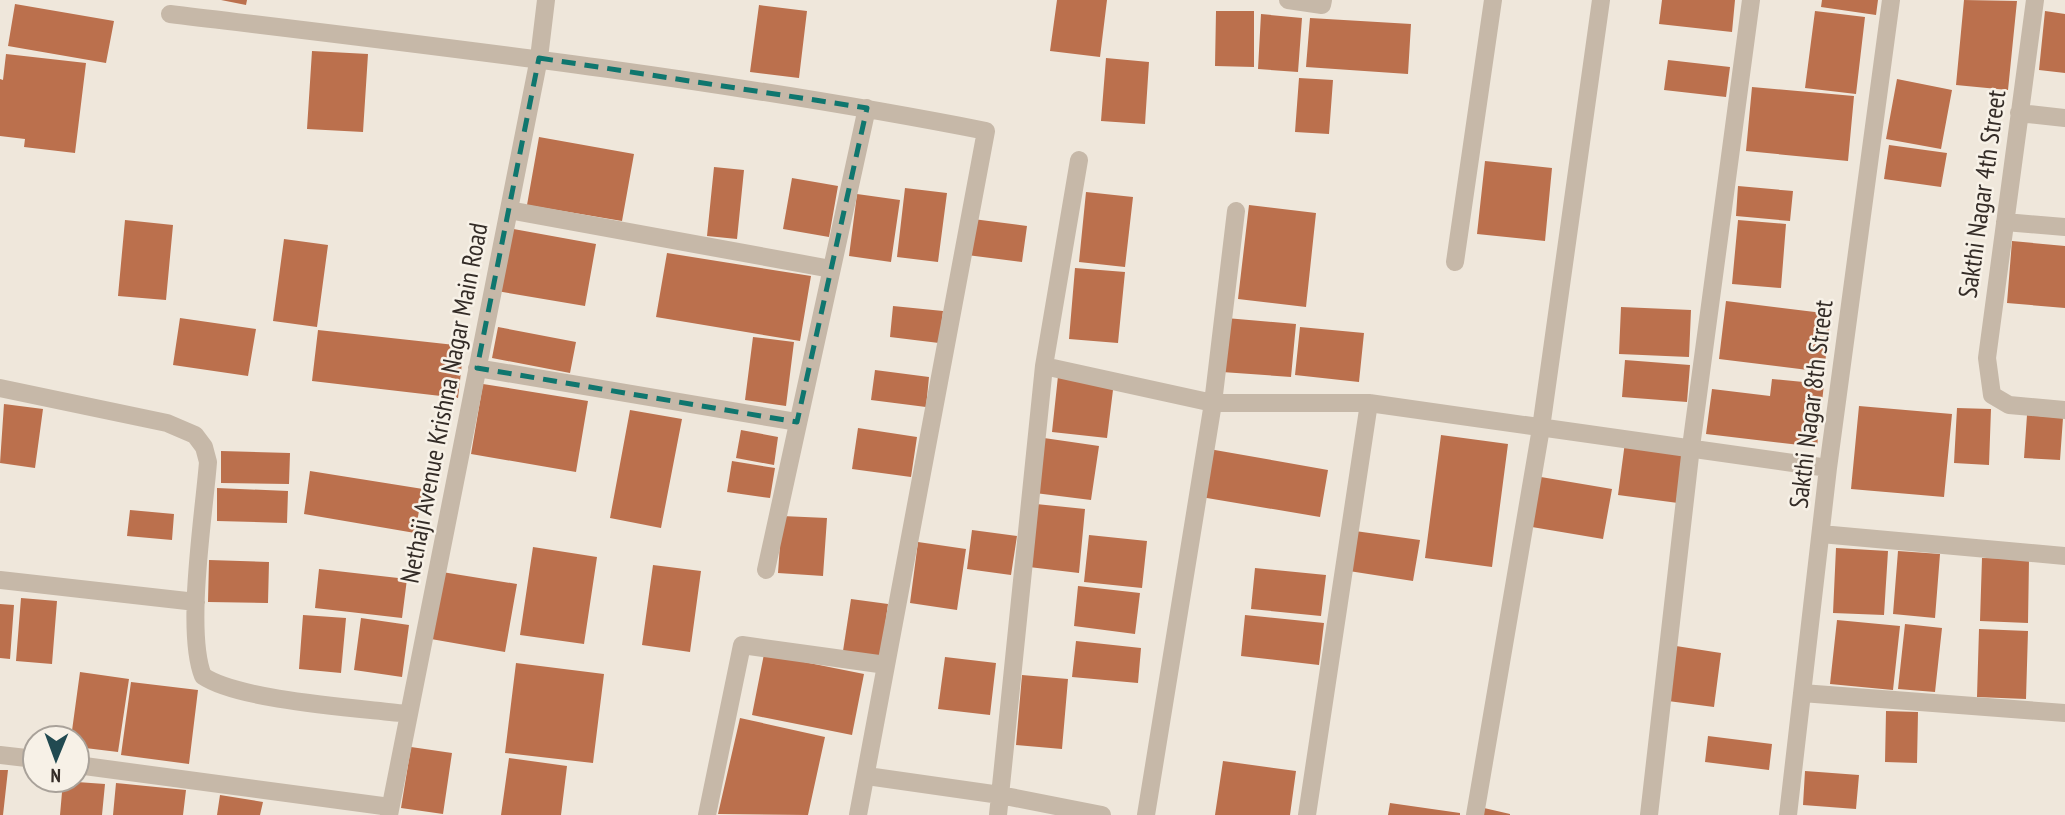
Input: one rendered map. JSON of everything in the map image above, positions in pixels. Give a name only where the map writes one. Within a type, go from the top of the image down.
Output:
[{"type":"street","name":"Nethaji Avenue Krishna Nagar Main Road","points":[[389,811],[539,58],[546,0]]},
{"type":"street","points":[[1287,0],[1323,3]]},
{"type":"street","points":[[1455,262],[1493,0]]},
{"type":"street","points":[[1475,815],[1541,428],[1601,0]]},
{"type":"street","points":[[1649,815],[1691,447],[1751,0]]},
{"type":"street","name":"Sakthi Nagar 8th Street","points":[[1788,815],[1828,468],[1891,0]]},
{"type":"street","name":"Sakthi Nagar 4th Street","points":[[2035,0],[1987,358],[1992,395],[2009,405],[2065,410]]},
{"type":"street","points":[[170,14],[539,58],[867,107],[986,131],[858,815]]},
{"type":"street","points":[[766,570],[867,107]]},
{"type":"street","points":[[2019,114],[2065,118]]},
{"type":"street","points":[[998,815],[1044,366],[1079,160]]},
{"type":"street","points":[[509,211],[831,270]]},
{"type":"street","points":[[1146,815],[1213,402],[1236,211]]},
{"type":"street","points":[[2005,222],[2065,227]]},
{"type":"street","points":[[1044,366],[1213,402],[1369,403],[1828,468]]},
{"type":"street","points":[[477,368],[797,422]]},
{"type":"street","points":[[0,388],[167,423],[195,435],[204,447],[208,462],[196,602],[198,665],[203,676],[212,683],[265,695],[408,714]]},
{"type":"street","points":[[1307,815],[1369,403]]},
{"type":"street","points":[[1821,534],[2065,555]]},
{"type":"street","points":[[0,580],[196,602]]},
{"type":"street","points":[[707,815],[742,645],[886,665]]},
{"type":"street","points":[[1802,693],[2065,713]]},
{"type":"street","points":[[0,755],[21,757]]},
{"type":"street","points":[[91,767],[389,811]]},
{"type":"street","points":[[867,776],[1000,795],[1102,815]]},
{"type":"highlighted area","points":[[539,58],[867,108],[797,422],[477,368]]},
{"type":"building","points":[[221,0],[247,0],[246,5]]},
{"type":"building","points":[[1057,0],[1107,0],[1100,57],[1050,51]]},
{"type":"building","points":[[1662,0],[1735,0],[1732,32],[1659,24]]},
{"type":"building","points":[[1822,0],[1878,0],[1876,15],[1821,7]]},
{"type":"building","points":[[1964,0],[2017,1],[2008,90],[1956,85]]},
{"type":"building","points":[[15,4],[114,21],[106,63],[8,46]]},
{"type":"building","points":[[759,5],[807,11],[799,78],[750,72]]},
{"type":"building","points":[[1216,11],[1254,11],[1254,67],[1215,66]]},
{"type":"building","points":[[1815,11],[1865,17],[1856,94],[1805,88]]},
{"type":"building","points":[[2045,11],[2065,14],[2065,73],[2039,70]]},
{"type":"building","points":[[1261,14],[1302,18],[1298,72],[1258,69]]},
{"type":"building","points":[[1310,18],[1411,24],[1408,74],[1306,67]]},
{"type":"building","points":[[312,51],[368,54],[363,132],[307,129]]},
{"type":"building","points":[[6,54],[86,63],[75,153],[24,147],[25,139],[0,136],[0,79],[3,80]]},
{"type":"building","points":[[1106,58],[1149,62],[1145,124],[1101,121]]},
{"type":"building","points":[[1668,60],[1730,67],[1726,97],[1664,90]]},
{"type":"building","points":[[1299,78],[1333,80],[1329,134],[1295,132]]},
{"type":"building","points":[[1897,79],[1952,90],[1941,149],[1886,139]]},
{"type":"building","points":[[1752,87],[1854,96],[1848,161],[1746,151]]},
{"type":"building","points":[[539,137],[634,154],[622,221],[527,205]]},
{"type":"building","points":[[1889,145],[1947,153],[1941,187],[1884,179]]},
{"type":"building","points":[[1485,161],[1552,168],[1545,241],[1477,234]]},
{"type":"building","points":[[714,167],[744,170],[737,239],[707,236]]},
{"type":"building","points":[[792,178],[838,186],[829,237],[783,229]]},
{"type":"building","points":[[1738,186],[1793,191],[1790,221],[1736,216]]},
{"type":"building","points":[[905,188],[947,193],[938,262],[897,257]]},
{"type":"building","points":[[1086,192],[1133,197],[1125,267],[1079,262]]},
{"type":"building","points":[[857,194],[900,200],[891,262],[849,256]]},
{"type":"building","points":[[1249,205],[1316,213],[1306,307],[1238,299]]},
{"type":"building","points":[[973,219],[1027,226],[1022,262],[967,255]]},
{"type":"building","points":[[125,220],[173,225],[166,300],[118,296]]},
{"type":"building","points":[[1738,220],[1786,224],[1781,288],[1732,284]]},
{"type":"building","points":[[508,228],[596,244],[585,306],[497,291]]},
{"type":"building","points":[[284,239],[328,245],[317,327],[273,321]]},
{"type":"building","points":[[2012,241],[2065,246],[2065,308],[2007,303]]},
{"type":"building","points":[[667,253],[811,276],[800,341],[656,317]]},
{"type":"building","points":[[1075,268],[1125,272],[1118,343],[1069,339]]},
{"type":"building","points":[[1726,301],[1831,314],[1824,372],[1719,359]]},
{"type":"building","points":[[893,306],[943,311],[939,343],[890,337]]},
{"type":"building","points":[[1621,307],[1691,310],[1689,357],[1619,354]]},
{"type":"building","points":[[180,318],[256,329],[248,376],[173,365]]},
{"type":"building","points":[[1226,318],[1296,324],[1291,377],[1222,372]]},
{"type":"building","points":[[498,327],[576,342],[570,373],[492,358]]},
{"type":"building","points":[[1300,327],[1364,333],[1359,382],[1295,375]]},
{"type":"building","points":[[318,330],[464,346],[458,398],[312,381]]},
{"type":"building","points":[[753,337],[794,342],[786,406],[745,400]]},
{"type":"building","points":[[1625,360],[1690,365],[1687,402],[1622,397]]},
{"type":"building","points":[[875,370],[929,377],[926,407],[871,400]]},
{"type":"building","points":[[1058,376],[1114,382],[1107,438],[1052,432]]},
{"type":"building","points":[[1772,379],[1824,384],[1817,447],[1706,434],[1712,389],[1770,396]]},
{"type":"building","points":[[483,384],[588,401],[576,472],[471,454]]},
{"type":"building","points":[[4,404],[43,409],[35,468],[0,463]]},
{"type":"building","points":[[1859,406],[1952,414],[1944,497],[1851,489]]},
{"type":"building","points":[[1957,408],[1991,409],[1989,465],[1954,463]]},
{"type":"building","points":[[630,410],[682,419],[661,528],[610,518]]},
{"type":"building","points":[[2027,415],[2063,418],[2060,460],[2024,458]]},
{"type":"building","points":[[858,428],[917,437],[911,477],[852,469]]},
{"type":"building","points":[[741,430],[778,437],[774,465],[736,458]]},
{"type":"building","points":[[1441,435],[1508,444],[1492,567],[1425,558]]},
{"type":"building","points":[[1044,438],[1099,446],[1091,500],[1035,493]]},
{"type":"building","points":[[1625,442],[1685,450],[1678,503],[1618,495]]},
{"type":"building","points":[[1209,449],[1328,470],[1320,517],[1201,497]]},
{"type":"building","points":[[221,451],[290,453],[289,484],[221,483]]},
{"type":"building","points":[[732,461],[775,468],[770,498],[727,492]]},
{"type":"building","points":[[310,471],[423,489],[415,533],[304,514]]},
{"type":"building","points":[[1535,476],[1612,489],[1603,539],[1526,526]]},
{"type":"building","points":[[217,488],[288,491],[287,523],[217,521]]},
{"type":"building","points":[[1036,504],[1085,509],[1079,573],[1029,567]]},
{"type":"building","points":[[130,510],[174,514],[172,540],[127,536]]},
{"type":"building","points":[[782,516],[827,518],[823,576],[778,573]]},
{"type":"building","points":[[972,530],[1017,536],[1011,575],[967,569]]},
{"type":"building","points":[[1355,531],[1420,540],[1413,581],[1349,571]]},
{"type":"building","points":[[1089,535],[1147,541],[1142,588],[1084,582]]},
{"type":"building","points":[[918,542],[966,549],[957,610],[910,603]]},
{"type":"building","points":[[533,547],[597,557],[584,644],[520,635]]},
{"type":"building","points":[[1836,548],[1888,551],[1884,615],[1833,613]]},
{"type":"building","points":[[1898,551],[1940,554],[1935,618],[1893,614]]},
{"type":"building","points":[[1982,558],[2029,559],[2028,623],[1980,621]]},
{"type":"building","points":[[209,560],[269,562],[268,603],[208,602]]},
{"type":"building","points":[[653,565],[701,571],[690,652],[642,645]]},
{"type":"building","points":[[1255,568],[1326,575],[1321,616],[1251,609]]},
{"type":"building","points":[[319,569],[407,579],[402,618],[315,608]]},
{"type":"building","points":[[442,572],[517,584],[505,652],[431,639]]},
{"type":"building","points":[[1078,586],[1140,593],[1135,634],[1074,626]]},
{"type":"building","points":[[21,598],[57,601],[52,664],[16,661]]},
{"type":"building","points":[[851,599],[888,604],[881,656],[843,651]]},
{"type":"building","points":[[0,604],[14,605],[10,659],[0,658]]},
{"type":"building","points":[[303,615],[346,618],[341,673],[299,669]]},
{"type":"building","points":[[1245,615],[1324,623],[1319,665],[1241,656]]},
{"type":"building","points":[[361,618],[409,625],[402,677],[354,670]]},
{"type":"building","points":[[1837,620],[1900,626],[1893,690],[1830,684]]},
{"type":"building","points":[[1905,624],[1942,628],[1935,692],[1898,689]]},
{"type":"building","points":[[1979,629],[2028,631],[2026,699],[1977,697]]},
{"type":"building","points":[[1076,641],[1141,648],[1138,683],[1072,677]]},
{"type":"building","points":[[1676,646],[1721,653],[1714,707],[1668,701]]},
{"type":"building","points":[[764,654],[864,674],[852,735],[752,715]]},
{"type":"building","points":[[945,657],[996,663],[990,715],[938,709]]},
{"type":"building","points":[[516,663],[604,674],[593,763],[505,753]]},
{"type":"building","points":[[80,672],[129,679],[118,752],[91,749],[91,724],[73,724]]},
{"type":"building","points":[[1022,675],[1068,679],[1062,749],[1016,745]]},
{"type":"building","points":[[131,682],[198,690],[189,764],[121,755]]},
{"type":"building","points":[[1886,711],[1918,712],[1917,763],[1885,762]]},
{"type":"building","points":[[740,718],[825,737],[808,815],[718,814]]},
{"type":"building","points":[[1708,736],[1772,744],[1769,770],[1705,762]]},
{"type":"building","points":[[411,747],[452,753],[443,814],[401,808]]},
{"type":"building","points":[[509,758],[567,766],[561,815],[501,815]]},
{"type":"building","points":[[1223,761],[1296,771],[1290,815],[1215,815]]},
{"type":"building","points":[[0,770],[8,770],[3,815],[0,815]]},
{"type":"building","points":[[1805,771],[1859,775],[1856,809],[1803,805]]},
{"type":"building","points":[[91,783],[105,784],[102,815],[60,815],[62,794],[91,794]]},
{"type":"building","points":[[116,783],[186,790],[183,815],[113,815]]},
{"type":"building","points":[[220,795],[263,802],[260,815],[217,815]]},
{"type":"building","points":[[1390,803],[1460,813],[1460,815],[1388,815]]},
{"type":"building","points":[[1484,808],[1510,814],[1510,815],[1483,815]]}]
